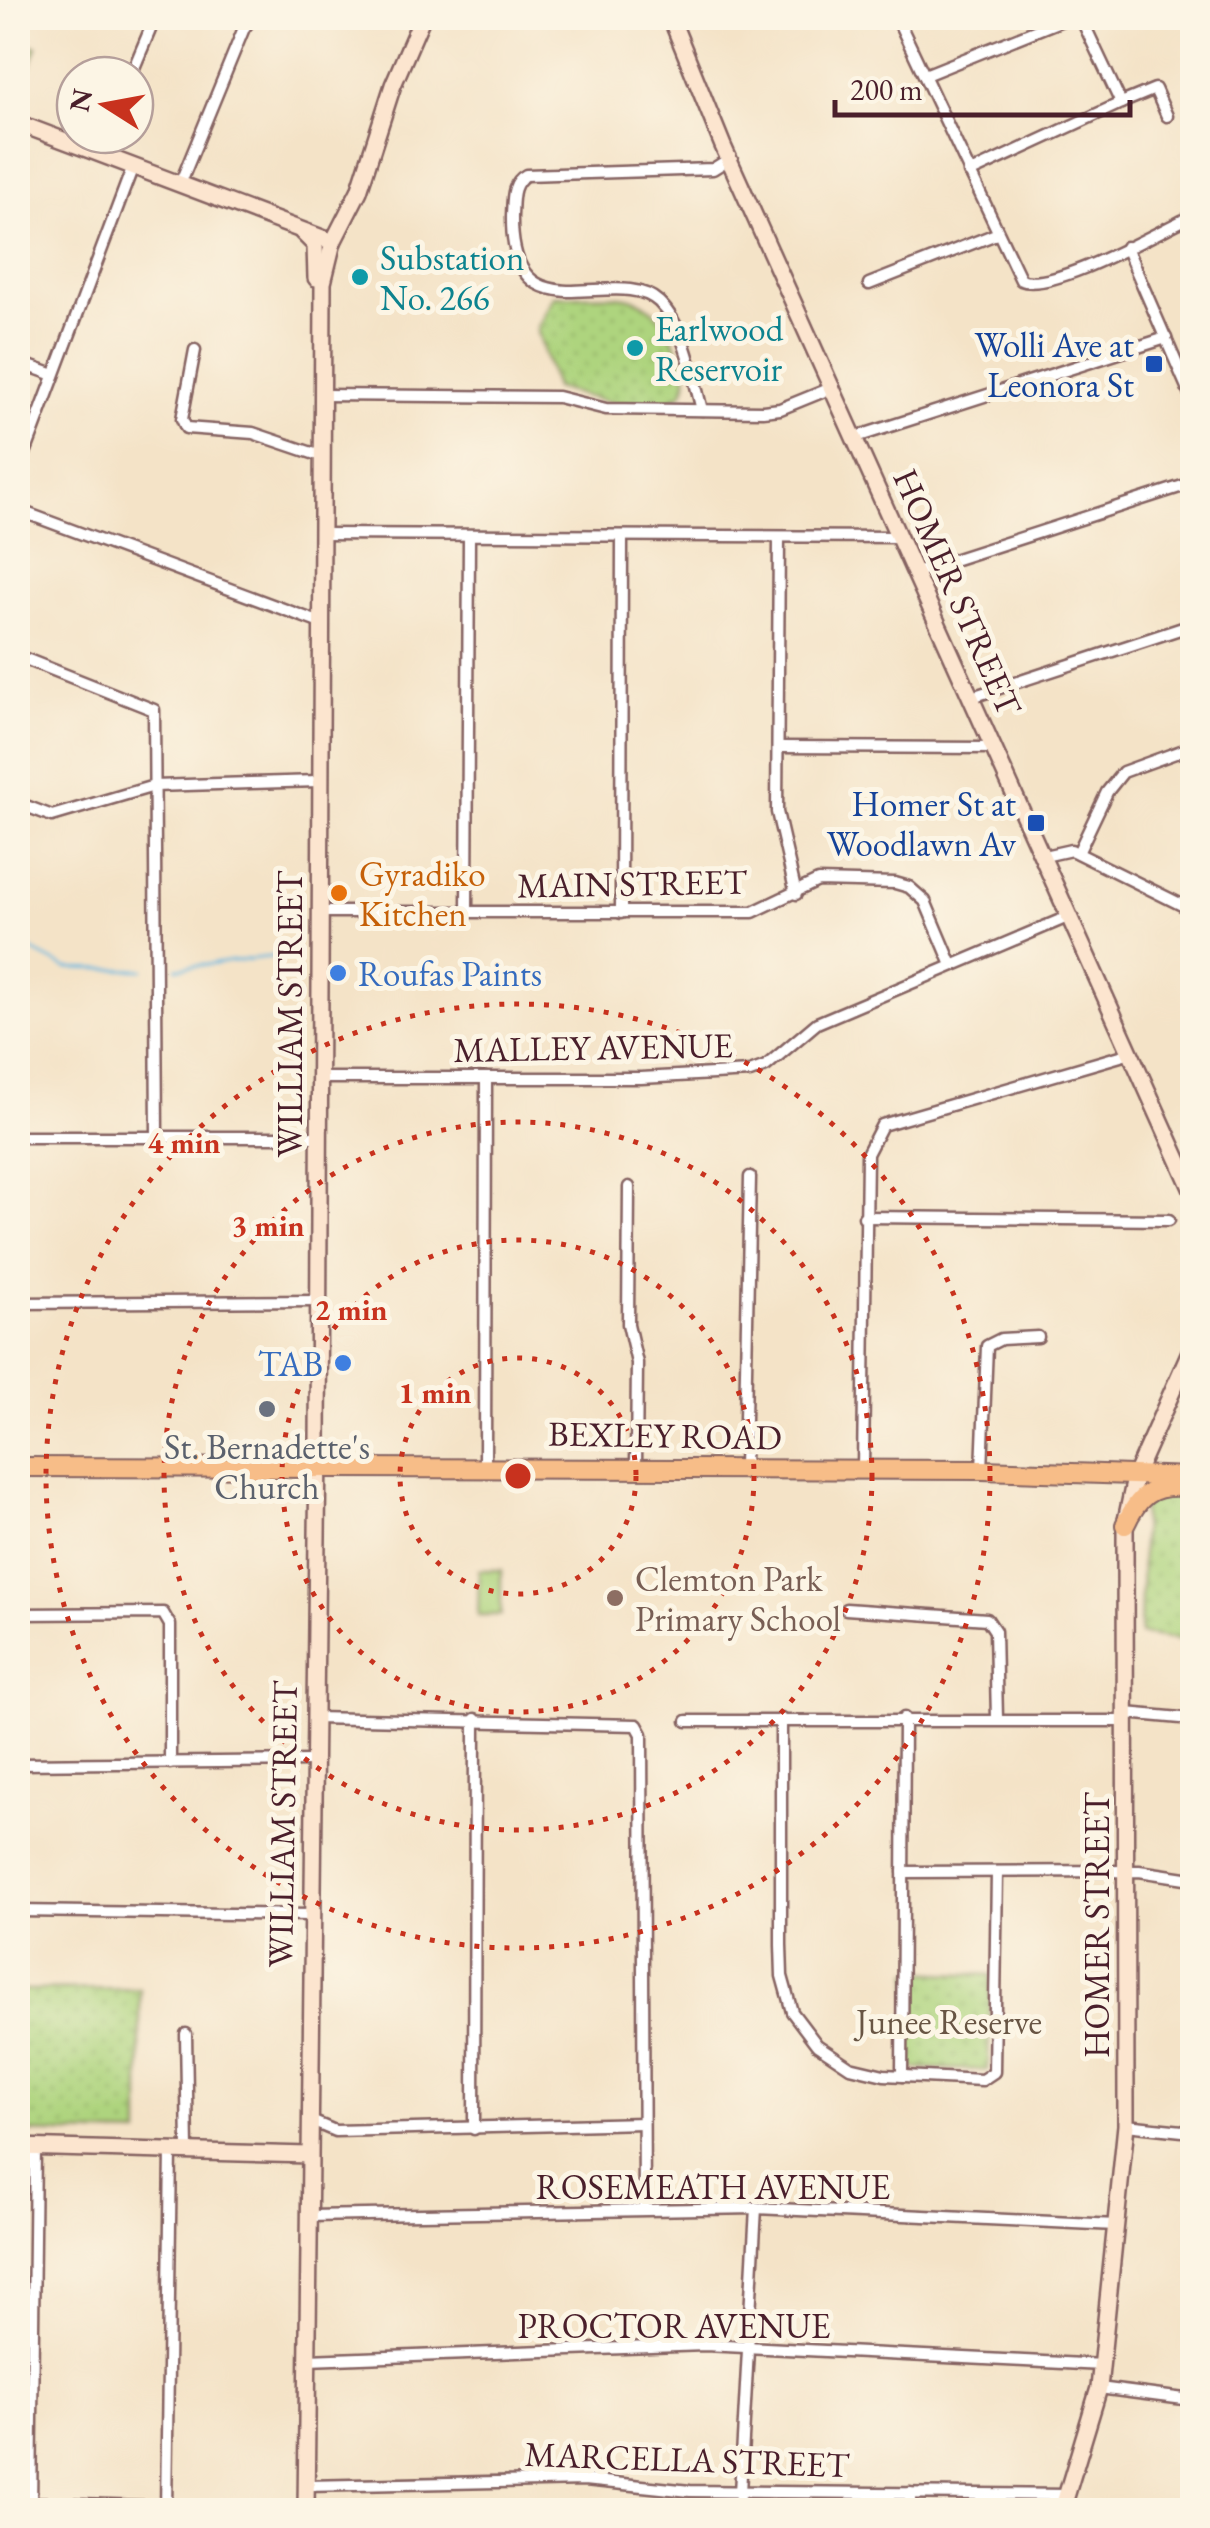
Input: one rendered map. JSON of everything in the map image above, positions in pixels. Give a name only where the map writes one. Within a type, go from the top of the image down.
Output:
[{"type":"main road","name":"BEXLEY ROAD","points":[[18,1466],[317,1464],[982,1470],[1192,1478]]},
{"type":"main road","points":[[1125,1526],[1138,1501],[1152,1489],[1192,1487]]},
{"type":"street","points":[[139,55],[155,18]]},
{"type":"street","points":[[180,184],[244,28],[252,18]]},
{"type":"street","name":"WILLIAM STREET","points":[[306,2510],[319,1302],[318,622],[324,276],[333,242],[359,192],[392,84],[422,18]]},
{"type":"street","name":"HOMER STREET","points":[[671,18],[729,159],[1131,1053],[1186,1159],[1192,1190]]},
{"type":"street","points":[[897,18],[996,234],[1022,280],[1034,284],[1061,276],[1192,216]]},
{"type":"street","points":[[925,75],[1067,18]]},
{"type":"street","points":[[1081,18],[1121,103]]},
{"type":"street","points":[[969,172],[1154,89],[1167,116]]},
{"type":"street","points":[[18,124],[55,138]]},
{"type":"street","points":[[101,155],[333,242]]},
{"type":"street","points":[[702,410],[681,342],[659,302],[641,293],[554,290],[534,280],[515,254],[512,204],[518,179],[526,175],[713,170],[729,159]]},
{"type":"street","points":[[18,472],[133,166]]},
{"type":"street","points":[[298,228],[315,245],[316,310],[322,320]]},
{"type":"street","points":[[869,284],[996,234]]},
{"type":"street","points":[[1126,247],[1192,399]]},
{"type":"street","points":[[856,437],[1166,338]]},
{"type":"street","points":[[195,350],[182,420],[186,428],[254,433],[321,456]]},
{"type":"street","points":[[18,362],[54,375]]},
{"type":"street","points":[[322,395],[558,397],[606,409],[780,409],[834,386]]},
{"type":"street","points":[[916,572],[1192,483]]},
{"type":"street","points":[[18,510],[318,622]]},
{"type":"street","points":[[319,534],[901,538]]},
{"type":"street","points":[[466,913],[469,536]]},
{"type":"street","points":[[622,536],[622,913]]},
{"type":"street","points":[[779,538],[778,823],[796,894]]},
{"type":"street","points":[[972,697],[1192,625]]},
{"type":"street","points":[[18,656],[154,710],[157,1134]]},
{"type":"street","points":[[779,747],[995,748]]},
{"type":"street","points":[[1078,853],[1107,792],[1123,772],[1192,747]]},
{"type":"street","points":[[18,803],[52,816],[154,786],[318,782]]},
{"type":"street","points":[[1044,856],[1064,848],[1078,853],[1192,910]]},
{"type":"street","name":"MAIN STREET","points":[[319,912],[753,912],[818,881],[910,887],[925,901],[952,965]]},
{"type":"street","name":"MALLEY AVENUE","points":[[319,1078],[642,1078],[750,1072],[766,1066],[817,1023],[1070,916]]},
{"type":"street","points":[[863,1469],[867,1154],[882,1125],[1131,1053]]},
{"type":"street","points":[[485,1466],[486,1078]]},
{"type":"street","points":[[18,1138],[157,1134],[319,1137]]},
{"type":"street","points":[[744,1468],[750,1177]]},
{"type":"street","points":[[629,1187],[628,1324],[637,1363],[636,1467]]},
{"type":"street","points":[[864,1218],[1170,1220]]},
{"type":"street","points":[[18,1302],[319,1302]]},
{"type":"street","points":[[982,1470],[986,1346],[1002,1338],[1038,1337]]},
{"type":"street","name":"HOMER STREET","points":[[1065,2503],[1099,2388],[1126,2125],[1125,1526],[1136,1473],[1192,1347]]},
{"type":"street","points":[[846,1609],[987,1620],[996,1631],[997,1720]]},
{"type":"street","points":[[18,1614],[163,1613],[170,1625],[170,1762]]},
{"type":"street","points":[[313,1718],[637,1724],[642,1734],[644,2209]]},
{"type":"street","points":[[902,2076],[904,1718]]},
{"type":"street","points":[[474,2129],[475,1719]]},
{"type":"street","points":[[687,1721],[723,1724],[781,1719],[1192,1719]]},
{"type":"street","points":[[781,1719],[781,1945],[786,1996],[799,2025],[829,2055],[860,2070],[902,2076],[982,2080],[994,2072],[997,1873]]},
{"type":"street","points":[[18,1764],[313,1762]]},
{"type":"street","points":[[903,1872],[1126,1872],[1192,1879]]},
{"type":"street","points":[[18,1911],[311,1915]]},
{"type":"street","points":[[186,2034],[188,2150]]},
{"type":"street","points":[[309,2120],[335,2131],[644,2124]]},
{"type":"street","points":[[1126,2125],[1192,2132]]},
{"type":"street","points":[[18,2147],[309,2155]]},
{"type":"street","points":[[31,2506],[35,2147]]},
{"type":"street","points":[[166,2509],[170,2150]]},
{"type":"street","points":[[739,2510],[756,2208]]},
{"type":"street","name":"ROSEMEATH AVENUE","points":[[308,2216],[756,2208],[1116,2225]]},
{"type":"street","name":"PROCTOR AVENUE","points":[[307,2360],[748,2346],[1102,2366]]},
{"type":"street","points":[[1099,2388],[1192,2400]]},
{"type":"street","name":"MARCELLA STREET","points":[[306,2486],[586,2480],[649,2489],[910,2493],[1065,2503]]},
{"type":"street","points":[[910,2493],[910,2510]]},
{"type":"street","points":[[18,2502],[31,2506],[267,2510]]},
{"type":"green space","points":[[18,40],[37,47],[18,98]]},
{"type":"green space","points":[[554,296],[614,296],[642,303],[666,327],[677,348],[686,375],[683,392],[670,400],[638,405],[603,401],[555,388],[537,329]]},
{"type":"green space","points":[[1174,1493],[1192,1495],[1192,1641],[1140,1634],[1143,1504]]},
{"type":"green space","points":[[479,1570],[501,1570],[501,1615],[478,1615]]},
{"type":"green space","name":"Junee Reserve","points":[[910,1972],[991,1975],[988,2070],[907,2068]]},
{"type":"green space","points":[[140,1989],[140,2135],[18,2132],[18,1990]]},
{"type":"waterway","points":[[18,943],[66,968],[143,970]]},
{"type":"waterway","points":[[177,968],[294,954]]},
{"type":"place","name":"Substation No. 266","points":[[360,277]]},
{"type":"place","name":"Earlwood Reservoir","points":[[635,348]]},
{"type":"place","name":"Wolli Ave at Leonora St","points":[[1154,364]]},
{"type":"place","name":"Homer St at Woodlawn Av","points":[[1036,823]]},
{"type":"place","name":"Gyradiko Kitchen","points":[[339,893]]},
{"type":"place","name":"Roufas Paints","points":[[338,973]]},
{"type":"place","name":"TAB","points":[[343,1363]]},
{"type":"place","name":"St. Bernadette's Church","points":[[267,1409]]},
{"type":"place","name":"Clemton Park Primary School","points":[[615,1598]]}]
